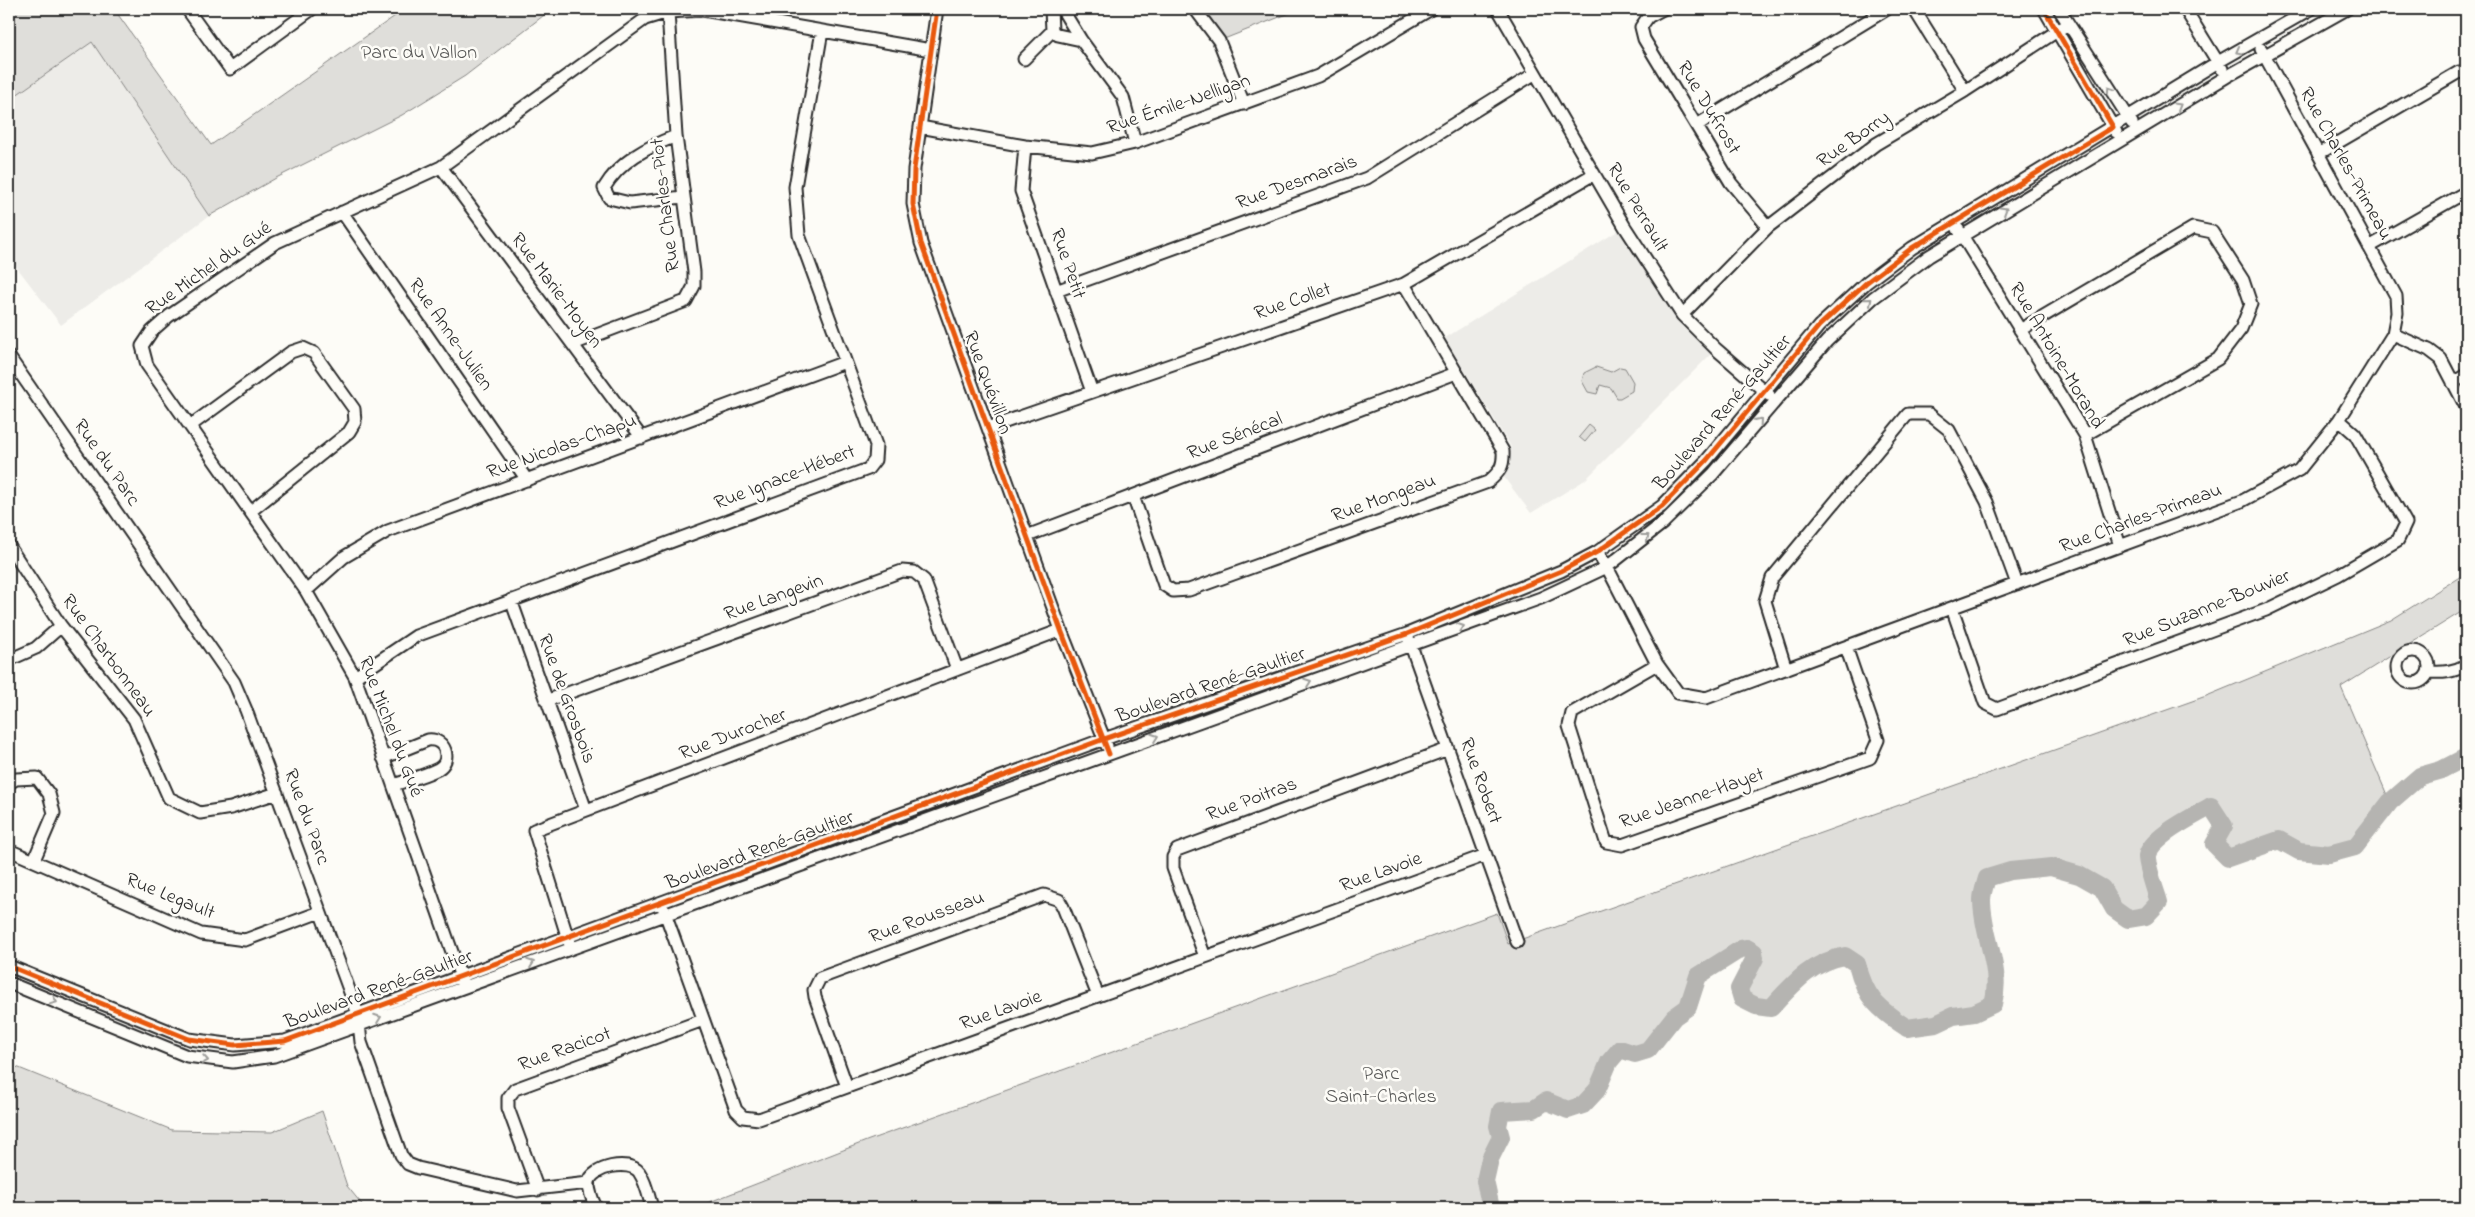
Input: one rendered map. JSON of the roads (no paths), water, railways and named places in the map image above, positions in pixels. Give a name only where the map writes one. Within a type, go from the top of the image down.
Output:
[{"type":"street","points":[[187,9],[230,69],[312,9]]},
{"type":"street","name":"Rue Quévillon","points":[[937,9],[914,169],[913,204],[921,243],[1061,630],[1109,754]]},
{"type":"street","points":[[1024,59],[1052,31],[1051,9]]},
{"type":"street","points":[[1062,9],[1081,40],[1122,97],[1135,143]]},
{"type":"street","points":[[1196,9],[1219,41],[1244,104]]},
{"type":"street","name":"Rue Émile-Nelligan","points":[[920,128],[1025,146],[1092,153],[1135,143],[1318,76],[1430,9]]},
{"type":"street","name":"Rue Perrault","points":[[1498,9],[1624,227],[1682,314],[1716,350],[1776,401]]},
{"type":"street","name":"Rue Dufrost","points":[[1663,9],[1648,17],[1641,27],[1644,39],[1731,183],[1768,227]]},
{"type":"street","points":[[1697,125],[1887,9]]},
{"type":"street","points":[[1914,9],[1965,91]]},
{"type":"street","points":[[2044,9],[2121,140]]},
{"type":"street","points":[[2059,9],[2137,131]]},
{"type":"street","points":[[2185,9],[2226,77]]},
{"type":"street","name":"Boulevard René-Gaultier","points":[[463,982],[567,935],[661,903],[1104,739],[1406,634],[1560,571],[1597,552],[1662,506],[1706,461],[1763,390],[1819,326],[1866,282],[1912,248],[1954,222],[2218,62],[2311,9]]},
{"type":"street","name":"Boulevard René-Gaultier","points":[[9,966],[189,1039],[213,1044],[234,1045],[285,1041],[359,1019],[463,982],[571,949],[1541,598],[1608,567],[1663,523],[1713,474],[1828,341],[1873,298],[1929,256],[2226,77],[2347,9]]},
{"type":"street","name":"Rue Michel du Gué","points":[[463,982],[355,677],[306,591],[147,365],[142,346],[152,331],[169,316],[275,243],[441,167],[645,19],[668,12],[703,10],[931,50]]},
{"type":"street","name":"Rue Charles-Piot","points":[[572,344],[688,299],[694,286],[694,272],[676,136],[668,12]]},
{"type":"street","name":"Rue Borry","points":[[1682,314],[1768,227],[1876,144],[1965,91],[2068,24]]},
{"type":"street","name":"Rue Ignace-Hébert","points":[[355,677],[416,636],[868,469],[875,460],[876,446],[799,235],[795,187],[822,31]]},
{"type":"street","points":[[1052,31],[1058,35],[1081,40]]},
{"type":"street","name":"Rue Charles-Primeau","points":[[1597,552],[1608,567],[1657,664],[1678,693],[1706,698],[2242,501],[2299,470],[2338,420],[2393,334],[2397,313],[2396,296],[2256,41]]},
{"type":"street","points":[[2318,154],[2459,72],[2466,74]]},
{"type":"street","name":"Rue Desmarais","points":[[1056,291],[1367,178],[1534,74]]},
{"type":"street","points":[[676,136],[648,146],[624,163],[610,178],[604,188],[609,198],[630,203],[683,197]]},
{"type":"street","name":"Rue Petit","points":[[1025,146],[1021,191],[1092,392]]},
{"type":"street","name":"Rue Marie-Moyen","points":[[441,167],[642,438]]},
{"type":"street","name":"Rue Collet","points":[[988,428],[1404,284],[1594,174]]},
{"type":"street","points":[[2369,246],[2466,192]]},
{"type":"street","name":"Rue Anne-Julien","points":[[342,212],[527,480]]},
{"type":"street","name":"Rue Antoine-Morand","points":[[1954,222],[2084,435],[2120,546]]},
{"type":"street","points":[[2020,330],[2193,228],[2212,232],[2243,280],[2251,304],[2241,329],[2218,359],[2084,435]]},
{"type":"street","name":"Rue Mongeau","points":[[1134,496],[1164,585],[1173,591],[1189,590],[1488,482],[1499,473],[1504,462],[1503,451],[1404,284]]},
{"type":"street","points":[[2393,334],[2429,350],[2441,359],[2466,407]]},
{"type":"street","points":[[190,426],[291,352],[303,348],[314,354],[320,361],[354,409],[355,422],[349,432],[251,511]]},
{"type":"street","name":"Rue du Parc","points":[[9,356],[234,682],[277,793],[359,1019],[364,1051],[396,1140],[408,1164],[507,1189],[538,1190],[589,1183]]},
{"type":"street","name":"Rue Nicolas-Chapu","points":[[306,591],[344,558],[388,531],[845,362]]},
{"type":"street","name":"Rue Sénécal","points":[[1027,536],[1456,373]]},
{"type":"street","points":[[2452,383],[2466,375]]},
{"type":"street","points":[[1786,669],[1765,601],[1772,578],[1908,414],[1929,414],[1948,430],[1986,502],[2017,584]]},
{"type":"street","name":"Rue Suzanne-Bouvier","points":[[1952,608],[1985,703],[1997,709],[2266,610],[2338,575],[2398,540],[2406,523],[2356,434],[2338,420]]},
{"type":"street","name":"Rue Charbonneau","points":[[9,546],[61,626],[134,719],[170,798],[200,813],[231,808],[277,793]]},
{"type":"street","name":"Rue Langevin","points":[[546,701],[902,571],[914,572],[924,580],[956,669]]},
{"type":"street","name":"Rue de Grosbois","points":[[510,600],[586,810]]},
{"type":"street","points":[[9,660],[36,648],[61,626]]},
{"type":"street","name":"Rue Durocher","points":[[571,949],[534,830],[1061,630]]},
{"type":"street","name":"Rue Robert","points":[[1406,634],[1517,942]]},
{"type":"street","name":"Rue Jeanne-Hayet","points":[[1657,664],[1572,714],[1569,726],[1606,842],[1622,845],[1870,758],[1878,740],[1846,647]]},
{"type":"street","points":[[2429,672],[2445,673],[2466,665]]},
{"type":"street","points":[[383,758],[434,740],[445,749],[445,758],[439,768],[393,785]]},
{"type":"street","name":"Rue Poitras","points":[[1205,957],[1173,868],[1173,857],[1177,850],[1186,844],[1448,749]]},
{"type":"street","points":[[9,784],[16,779],[37,778],[50,794],[54,812],[34,860]]},
{"type":"street","name":"Rue Legault","points":[[9,850],[201,934],[245,940],[320,912]]},
{"type":"street","name":"Rue Lavoie","points":[[661,903],[736,1110],[743,1117],[759,1119],[1486,855]]},
{"type":"street","name":"Rue Rousseau","points":[[847,1087],[815,997],[814,990],[820,978],[1044,895],[1059,900],[1064,906],[1098,996]]},
{"type":"street","name":"Boulevard René-Gaultier","points":[[9,983],[187,1056],[210,1061],[233,1062],[274,1056],[359,1019]]},
{"type":"street","name":"Rue Racicot","points":[[538,1190],[508,1108],[508,1098],[514,1089],[703,1020]]},
{"type":"street","points":[[596,1208],[589,1183],[598,1172],[620,1165],[633,1167],[639,1172],[652,1208]]},
{"type":"waterway","points":[[1491,1208],[1485,1181],[1490,1159],[1501,1137],[1498,1126],[1501,1111],[1534,1109],[1546,1101],[1568,1110],[1583,1105],[1597,1090],[1609,1062],[1620,1049],[1635,1054],[1648,1050],[1674,1017],[1688,1007],[1698,976],[1741,949],[1747,948],[1754,952],[1755,958],[1739,989],[1742,999],[1756,1006],[1771,1008],[1795,983],[1812,969],[1822,963],[1845,956],[1857,964],[1869,995],[1888,1015],[1907,1028],[1936,1024],[1953,1016],[1974,1013],[1993,1004],[1996,978],[1985,926],[1982,900],[1987,878],[2010,871],[2051,867],[2079,875],[2102,888],[2114,909],[2128,919],[2146,916],[2159,902],[2147,860],[2150,849],[2165,834],[2211,806],[2224,826],[2214,844],[2228,858],[2279,840],[2299,851],[2329,854],[2355,847],[2390,802],[2420,776],[2441,770],[2466,757]]},
{"type":"park label","name":"Parc du Vallon","points":[[419,53]]},
{"type":"park label","name":"Parc Saint-Charles","points":[[1381,1086]]}]
